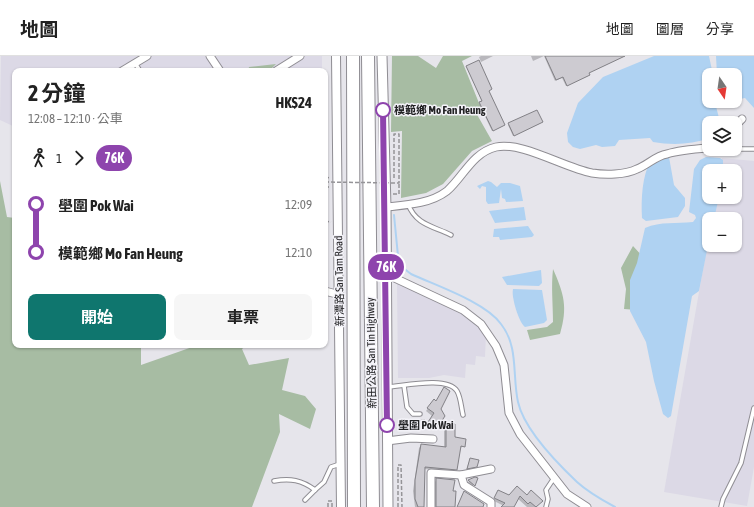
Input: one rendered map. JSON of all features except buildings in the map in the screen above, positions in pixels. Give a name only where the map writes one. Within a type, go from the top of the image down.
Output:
[{"type":"highway","name":"新田公路 San Tin Highway","points":[[353,56],[354,507]]},
{"type":"highway","name":"新田公路 San Tin Highway","points":[[368,56],[373,507]]},
{"type":"main road","points":[[382,56],[386,207],[388,507]]},
{"type":"street","points":[[127,68],[147,56]]},
{"type":"street","points":[[210,56],[218,68]]},
{"type":"street","points":[[281,68],[300,56]]},
{"type":"street","name":"新潭路 San Tam Road","points":[[336,56],[340,294],[341,507]]},
{"type":"street","points":[[386,207],[434,198],[447,191],[470,163],[480,155],[491,148],[503,145],[524,149],[581,170],[601,174],[629,172],[638,169],[655,158],[666,154],[702,149]]},
{"type":"street","points":[[386,274],[462,310],[481,324],[496,346],[504,365],[509,413],[520,434],[575,504],[587,507]]},
{"type":"street","points":[[328,292],[340,294]]},
{"type":"street","points":[[387,440],[411,438],[432,439]]},
{"type":"street","points":[[430,507],[431,473],[461,475],[491,469]]},
{"type":"street","points":[[461,475],[464,486],[491,502],[491,507]]},
{"type":"lane","points":[[135,63],[138,68]]},
{"type":"lane","points":[[742,149],[754,149]]},
{"type":"lane","points":[[408,204],[412,214],[420,222],[451,235]]},
{"type":"lane","points":[[387,387],[440,382],[449,384],[456,390],[459,396],[463,415]]},
{"type":"lane","points":[[404,386],[407,407],[413,414],[420,414]]},
{"type":"lane","points":[[721,507],[723,499],[741,463],[754,408]]},
{"type":"lane","points":[[305,500],[324,482],[331,467],[341,464]]},
{"type":"lane","points":[[546,507],[548,499],[546,490],[554,478]]},
{"type":"lane","points":[[274,481],[296,480],[308,484],[315,490]]},
{"type":"path","points":[[394,178],[394,134],[399,134],[399,194],[393,194],[394,187]]},
{"type":"path","points":[[328,177],[332,178]]},
{"type":"path","points":[[328,182],[399,183]]},
{"type":"path","points":[[328,221],[332,222]]},
{"type":"path","points":[[398,507],[398,465],[402,465],[402,507]]},
{"type":"path","points":[[328,507],[328,501],[332,501],[332,507]]},
{"type":"shaded area","points":[[1,56],[322,56],[322,68],[12,68],[12,126],[0,120]]},
{"type":"shaded area","points":[[722,158],[754,161],[754,467],[747,506],[664,492],[706,252],[742,252],[742,212],[713,212],[715,204],[742,204],[742,164],[721,164]]},
{"type":"shaded area","points":[[397,282],[462,311],[480,325],[486,334],[485,357],[476,356],[475,365],[466,364],[465,378],[444,375],[429,378],[398,378]]},
{"type":"green space","points":[[392,56],[418,56],[436,68],[443,56],[472,56],[462,61],[481,108],[475,111],[492,141],[472,151],[443,184],[426,193],[401,198],[402,131],[391,132]]},
{"type":"green space","points":[[276,64],[272,68],[249,67]]},
{"type":"green space","points":[[0,181],[7,217],[12,218],[12,348],[141,348],[141,365],[189,348],[243,348],[242,349],[249,365],[289,358],[282,390],[305,396],[316,409],[310,429],[279,414],[280,432],[252,507],[0,507]]},
{"type":"green space","points":[[633,246],[644,258],[637,310],[624,309],[626,289],[621,268]]},
{"type":"green space","points":[[553,269],[564,301],[564,316],[560,334],[530,340],[527,330],[547,327],[553,322]]},
{"type":"water","points":[[654,56],[709,56],[712,68],[702,68],[702,108],[716,108],[718,116],[702,116],[702,140],[695,142],[667,144],[653,142],[650,138],[619,140],[615,146],[602,147],[596,145],[580,149],[573,147],[568,142],[567,133],[578,103],[603,77]]},
{"type":"water","points":[[716,56],[754,56],[754,108],[745,98],[742,99],[742,68],[717,68]]},
{"type":"water","points":[[669,157],[674,185],[685,198],[685,206],[678,217],[646,221],[642,218],[642,195],[648,166],[651,159]]},
{"type":"water","points":[[706,157],[720,158],[723,160],[723,164],[702,164],[702,204],[717,204],[716,212],[702,212],[702,252],[707,252],[699,291],[692,296],[671,416],[668,418],[663,414],[646,342],[630,311],[630,280],[637,263],[645,228],[663,224],[693,222],[696,218],[695,215],[689,212],[694,169],[700,160]]},
{"type":"water","points":[[488,181],[497,187],[501,183],[510,183],[520,186],[523,201],[506,202],[505,199],[502,198],[501,189],[499,203],[488,204],[486,201],[486,187],[482,186],[480,189],[477,186]]},
{"type":"water","points":[[524,207],[526,220],[495,223],[489,211]]},
{"type":"water","points":[[528,226],[534,235],[532,237],[500,240],[499,237],[493,237],[494,229]]},
{"type":"water","points":[[541,270],[542,283],[539,286],[507,285],[502,277]]},
{"type":"water","points":[[513,289],[542,290],[547,320],[544,323],[525,327],[523,325],[514,303]]},
{"type":"waterway","points":[[394,215],[398,256],[402,267],[411,274],[460,295],[494,316],[507,333],[510,342],[513,352],[518,402],[527,423],[542,445],[577,482],[600,499],[615,507]]},
{"type":"bus line","name":"76K","points":[[383,110],[386,207],[387,425]]},
{"type":"place","name":"模範鄉 Mo Fan Heung","points":[[383,110]]},
{"type":"place","name":"壆圍 Pok Wai","points":[[387,425]]}]
